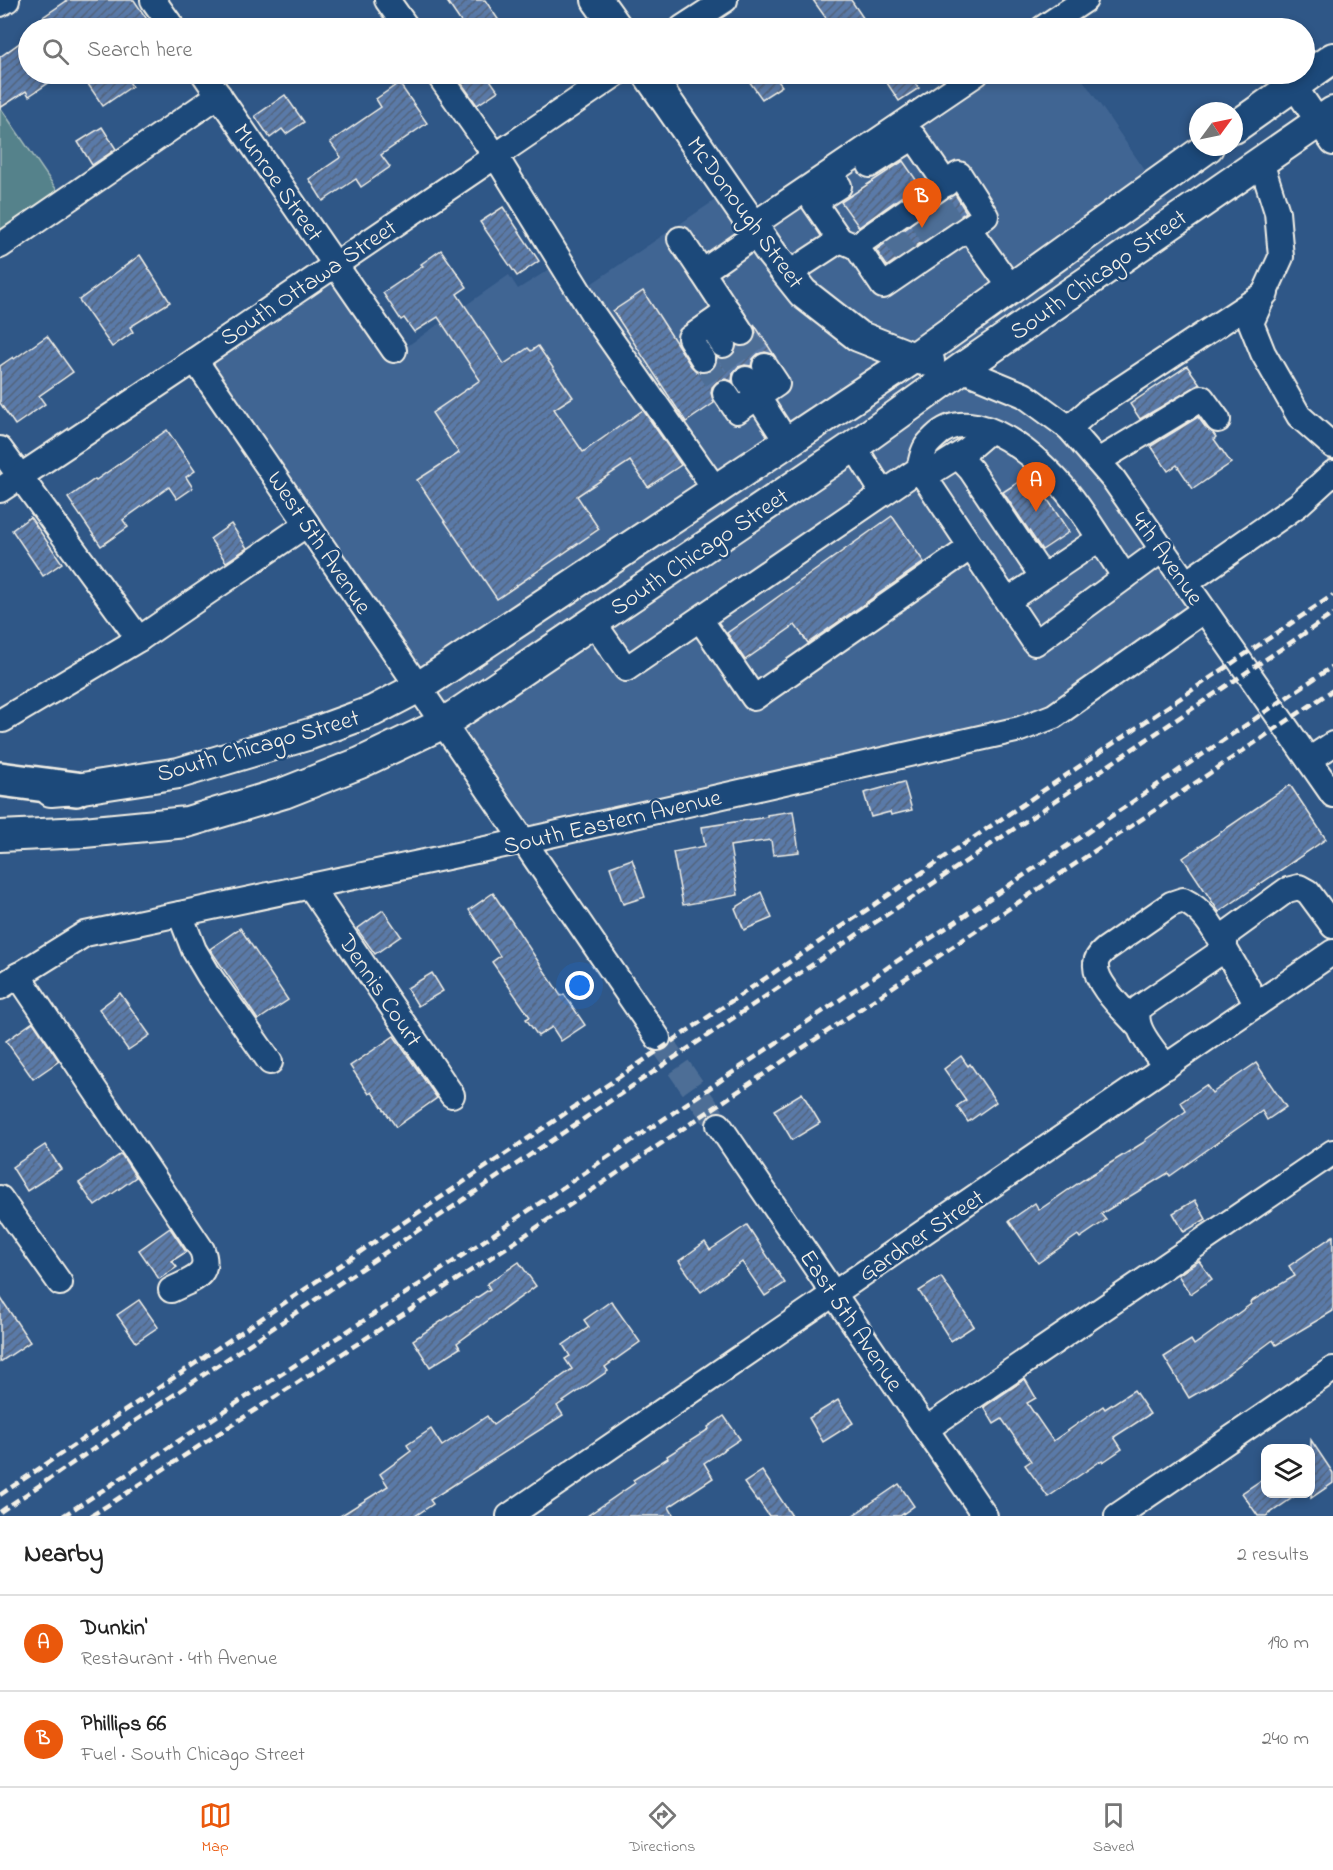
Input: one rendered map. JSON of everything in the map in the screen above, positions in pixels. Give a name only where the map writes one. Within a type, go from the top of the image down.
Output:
[{"type":"highway","points":[[0,779],[76,789]]},
{"type":"main road","points":[[597,0],[610,18]]},
{"type":"main road","points":[[1315,71],[1333,58]]},
{"type":"main road","name":"McDonough Street","points":[[655,84],[755,229],[803,293],[858,336],[914,358],[961,369]]},
{"type":"main road","points":[[1243,122],[1297,84]]},
{"type":"main road","name":"South Chicago Street","points":[[0,836],[84,832],[187,822],[284,793],[360,763],[444,723],[854,446],[961,369],[1261,162],[1328,126]]},
{"type":"main road","name":"South Chicago Street","points":[[0,795],[76,789],[179,773],[299,737],[373,711],[419,687],[914,358],[1195,156]]},
{"type":"street","points":[[0,4],[7,0]]},
{"type":"street","points":[[153,0],[166,18]]},
{"type":"street","points":[[387,0],[400,18]]},
{"type":"street","points":[[697,18],[724,0]]},
{"type":"street","points":[[1058,18],[1084,0]]},
{"type":"street","name":"Munroe Street","points":[[211,84],[394,350]]},
{"type":"street","points":[[445,84],[495,155],[593,315],[716,490]]},
{"type":"street","name":"South Ottawa Street","points":[[10,483],[600,84]]},
{"type":"street","points":[[702,272],[755,229],[962,84]]},
{"type":"street","points":[[1294,86],[1328,126]]},
{"type":"street","points":[[0,246],[219,95]]},
{"type":"street","points":[[940,218],[900,244],[883,286],[814,202],[914,137],[940,218],[1011,288]]},
{"type":"street","points":[[1261,162],[1277,212],[1281,257],[1251,323],[1263,353],[1299,416],[1333,446]]},
{"type":"street","points":[[788,274],[848,243],[900,244],[940,218]]},
{"type":"street","points":[[680,239],[702,272],[719,318],[722,346],[690,338],[719,318]]},
{"type":"street","points":[[1069,428],[1092,408],[1266,293]]},
{"type":"street","name":"West 5th Avenue","points":[[195,360],[444,723]]},
{"type":"street","name":"4th Avenue","points":[[961,369],[1024,395],[1069,428],[1098,461],[1114,480],[1333,795]]},
{"type":"street","points":[[725,393],[737,411],[757,380],[787,442]]},
{"type":"street","points":[[1098,461],[1202,398],[1218,420]]},
{"type":"street","points":[[1125,577],[1068,494],[1041,463],[1005,437],[975,425],[959,424],[941,430],[926,446],[921,473],[1035,643],[1162,550]]},
{"type":"street","points":[[593,622],[626,669],[883,493],[958,456],[989,431]]},
{"type":"street","points":[[854,446],[883,493]]},
{"type":"street","points":[[0,449],[10,483],[140,639]]},
{"type":"street","points":[[958,456],[970,470],[1042,576]]},
{"type":"street","points":[[1186,583],[1298,505],[1333,473]]},
{"type":"street","points":[[3,720],[140,639],[308,524]]},
{"type":"street","points":[[1007,601],[1099,539]]},
{"type":"street","points":[[700,619],[754,698],[971,547]]},
{"type":"street","name":"South Eastern Avenue","points":[[9,981],[85,934],[523,841],[1020,729],[1054,716],[1204,610]]},
{"type":"street","points":[[444,723],[658,1038]]},
{"type":"street","points":[[1309,760],[1333,744]]},
{"type":"street","name":"Dennis Court","points":[[310,886],[452,1095]]},
{"type":"street","points":[[1225,949],[1225,940],[1229,932],[1287,890],[1299,887],[1308,892],[1333,926]]},
{"type":"street","points":[[1166,1067],[1138,1026],[1107,990],[1098,976],[1096,964],[1099,956],[1106,949],[1171,904],[1183,900],[1202,913],[1257,1004]]},
{"type":"street","points":[[180,914],[194,950],[210,977],[270,1062]]},
{"type":"street","points":[[1138,1026],[1139,1008],[1225,949]]},
{"type":"street","name":"Gardner Street","points":[[509,1516],[1333,952]]},
{"type":"street","points":[[9,981],[202,1250],[206,1261],[205,1269],[197,1277],[171,1290]]},
{"type":"street","name":"East 5th Avenue","points":[[719,1125],[985,1516]]},
{"type":"street","points":[[926,1429],[1333,1152]]},
{"type":"street","points":[[0,1198],[60,1283]]},
{"type":"street","points":[[1117,1516],[1333,1369]]},
{"type":"shaded area","points":[[961,84],[1086,84],[1168,204],[944,360],[1026,391],[1207,604],[1053,713],[528,835],[203,363],[333,271],[393,356],[509,275],[518,289],[569,257],[588,286],[733,188],[757,224]]},
{"type":"green space","points":[[0,107],[63,199],[0,243]]},
{"type":"building","points":[[68,0],[134,0],[146,18],[44,18]]},
{"type":"building","points":[[446,0],[485,0],[497,18],[458,18]]},
{"type":"building","points":[[813,0],[851,0],[863,18],[826,18]]},
{"type":"building","points":[[18,44],[18,84],[47,84],[29,96],[26,91],[0,108],[0,57]]},
{"type":"building","points":[[88,84],[131,84],[132,86],[103,106]]},
{"type":"building","points":[[400,84],[427,123],[381,155],[390,167],[361,187],[356,179],[323,201],[309,179],[341,157],[330,142],[381,107],[376,99]]},
{"type":"building","points":[[462,84],[493,84],[498,91],[477,105]]},
{"type":"building","points":[[751,84],[780,84],[782,86],[762,99]]},
{"type":"building","points":[[888,84],[916,84],[919,88],[899,101]]},
{"type":"building","points":[[285,95],[304,122],[286,134],[282,129],[270,138],[255,116]]},
{"type":"building","points":[[102,127],[116,149],[92,165],[78,142]]},
{"type":"building","points":[[903,161],[919,184],[859,227],[841,202]]},
{"type":"building","points":[[955,194],[966,212],[887,266],[876,250]]},
{"type":"building","points":[[503,207],[539,261],[517,276],[480,222]]},
{"type":"building","points":[[441,250],[467,287],[457,294],[504,364],[528,348],[531,351],[538,346],[573,397],[554,409],[583,452],[643,410],[681,465],[648,487],[630,461],[577,496],[599,529],[497,599],[417,480],[459,453],[432,413],[480,380],[438,317],[414,332],[404,318],[401,320],[383,293],[423,266],[421,264]]},
{"type":"building","points":[[140,255],[170,302],[130,327],[133,332],[112,347],[79,300]]},
{"type":"building","points":[[643,291],[697,372],[710,371],[715,366],[717,358],[730,357],[737,346],[750,345],[755,339],[754,324],[776,358],[765,352],[753,359],[751,366],[738,367],[733,373],[732,381],[725,379],[712,387],[714,403],[686,422],[613,311]]},
{"type":"building","points":[[47,336],[73,372],[39,396],[45,404],[15,425],[0,403],[0,366]]},
{"type":"building","points":[[1187,366],[1200,384],[1140,419],[1130,404]]},
{"type":"building","points":[[1198,417],[1216,437],[1214,439],[1231,463],[1193,489],[1177,465],[1168,471],[1151,446]]},
{"type":"building","points":[[167,430],[195,471],[186,477],[193,488],[177,499],[169,487],[123,520],[128,527],[101,546],[68,498]]},
{"type":"building","points":[[1031,474],[1069,532],[1042,550],[1003,492]]},
{"type":"building","points":[[892,516],[924,562],[808,643],[795,625],[745,660],[727,633]]},
{"type":"building","points":[[30,517],[62,563],[43,576],[12,530]]},
{"type":"building","points":[[231,524],[247,548],[226,562],[210,539]]},
{"type":"building","points":[[904,782],[912,810],[871,817],[864,793]]},
{"type":"building","points":[[1290,785],[1326,839],[1219,912],[1183,858]]},
{"type":"building","points":[[793,811],[799,852],[773,855],[771,840],[730,846],[738,895],[683,905],[673,852],[705,846],[702,827]]},
{"type":"building","points":[[632,859],[645,897],[623,904],[610,867]]},
{"type":"building","points":[[761,892],[772,918],[744,930],[735,908]]},
{"type":"building","points":[[493,893],[561,996],[564,994],[585,1025],[561,1041],[552,1027],[538,1036],[526,1019],[530,1017],[492,962],[500,956],[469,910]]},
{"type":"building","points":[[383,910],[401,936],[375,954],[357,929]]},
{"type":"building","points":[[240,928],[288,1000],[258,1020],[210,949]]},
{"type":"building","points":[[432,973],[443,991],[418,1006],[407,988]]},
{"type":"building","points":[[120,993],[150,1035],[128,1050],[99,1009]]},
{"type":"building","points":[[33,1022],[59,1061],[33,1079],[6,1041]]},
{"type":"building","points":[[394,1036],[437,1098],[396,1127],[372,1092],[369,1094],[350,1066]]},
{"type":"building","points":[[961,1056],[968,1066],[970,1064],[996,1102],[968,1122],[957,1106],[966,1100],[944,1069]]},
{"type":"building","points":[[1256,1063],[1286,1107],[1267,1120],[1262,1111],[1170,1176],[1168,1173],[1101,1214],[1106,1220],[1080,1238],[1078,1235],[1038,1263],[1009,1221],[1035,1203],[1039,1210],[1146,1141],[1186,1111],[1181,1102],[1206,1085],[1212,1093]]},
{"type":"building","points":[[802,1093],[820,1123],[792,1140],[774,1110]]},
{"type":"building","points":[[45,1145],[61,1169],[27,1191],[12,1167]]},
{"type":"building","points":[[121,1154],[136,1177],[95,1206],[79,1183]]},
{"type":"building","points":[[1195,1200],[1206,1219],[1184,1232],[1173,1213]]},
{"type":"building","points":[[747,1225],[785,1283],[765,1296],[742,1262],[701,1292],[679,1261],[705,1242],[710,1250]]},
{"type":"building","points":[[170,1228],[186,1252],[172,1261],[177,1267],[159,1279],[139,1250]]},
{"type":"building","points":[[1333,1236],[1333,1311],[1276,1345],[1273,1340],[1216,1382],[1189,1398],[1164,1357],[1191,1340],[1194,1345],[1251,1304],[1250,1302],[1295,1276],[1289,1266]]},
{"type":"building","points":[[1199,1261],[1212,1279],[1190,1294],[1178,1275]]},
{"type":"building","points":[[519,1262],[536,1286],[457,1343],[460,1348],[430,1367],[413,1340],[490,1289],[487,1284]]},
{"type":"building","points":[[941,1277],[974,1326],[951,1341],[919,1291]]},
{"type":"building","points":[[0,1297],[30,1342],[0,1362]]},
{"type":"building","points":[[139,1300],[158,1327],[136,1342],[117,1315]]},
{"type":"building","points":[[611,1301],[640,1342],[605,1367],[608,1371],[557,1406],[563,1415],[430,1500],[433,1504],[415,1516],[340,1516],[388,1486],[380,1474],[411,1451],[407,1445],[431,1429],[442,1446],[487,1416],[493,1425],[572,1369],[565,1359],[570,1356],[563,1345],[589,1327],[584,1320]]},
{"type":"building","points":[[1025,1379],[1036,1398],[1027,1403],[1053,1441],[1103,1406],[1105,1409],[1134,1390],[1150,1414],[1114,1437],[1122,1449],[1048,1497],[1025,1465],[1031,1461],[1002,1419],[994,1424],[984,1407]]},
{"type":"building","points":[[838,1400],[853,1423],[823,1442],[809,1418]]},
{"type":"building","points":[[724,1416],[740,1439],[704,1463],[713,1478],[669,1507],[674,1516],[587,1516],[635,1483],[633,1480],[668,1458],[667,1456],[709,1429],[708,1427]]},
{"type":"building","points":[[1315,1446],[1333,1473],[1333,1483],[1315,1495]]},
{"type":"building","points":[[762,1471],[792,1516],[769,1516],[744,1483]]},
{"type":"building","points":[[1261,1480],[1261,1498],[1292,1498],[1266,1516],[1258,1516],[1242,1493]]},
{"type":"building","points":[[899,1484],[914,1506],[900,1516],[852,1516]]},
{"type":"tunnel","points":[[938,203],[951,223]]},
{"type":"tunnel","points":[[919,216],[932,236]]},
{"type":"tunnel","points":[[893,234],[906,254]]},
{"type":"tunnel","points":[[742,333],[765,366]]},
{"type":"tunnel","points":[[723,345],[746,379]]},
{"type":"tunnel","points":[[703,359],[725,393]]},
{"type":"tunnel","points":[[658,1038],[719,1125]]},
{"type":"railway","points":[[0,1495],[1333,595]]},
{"type":"railway","points":[[0,1512],[1333,614]]},
{"type":"railway","points":[[63,1516],[423,1282],[1333,666]]},
{"type":"railway","points":[[91,1516],[518,1240],[1333,690]]},
{"type":"place","name":"Phillips 66","points":[[922,228]]},
{"type":"place","name":"Dunkin'","points":[[1036,512]]}]
